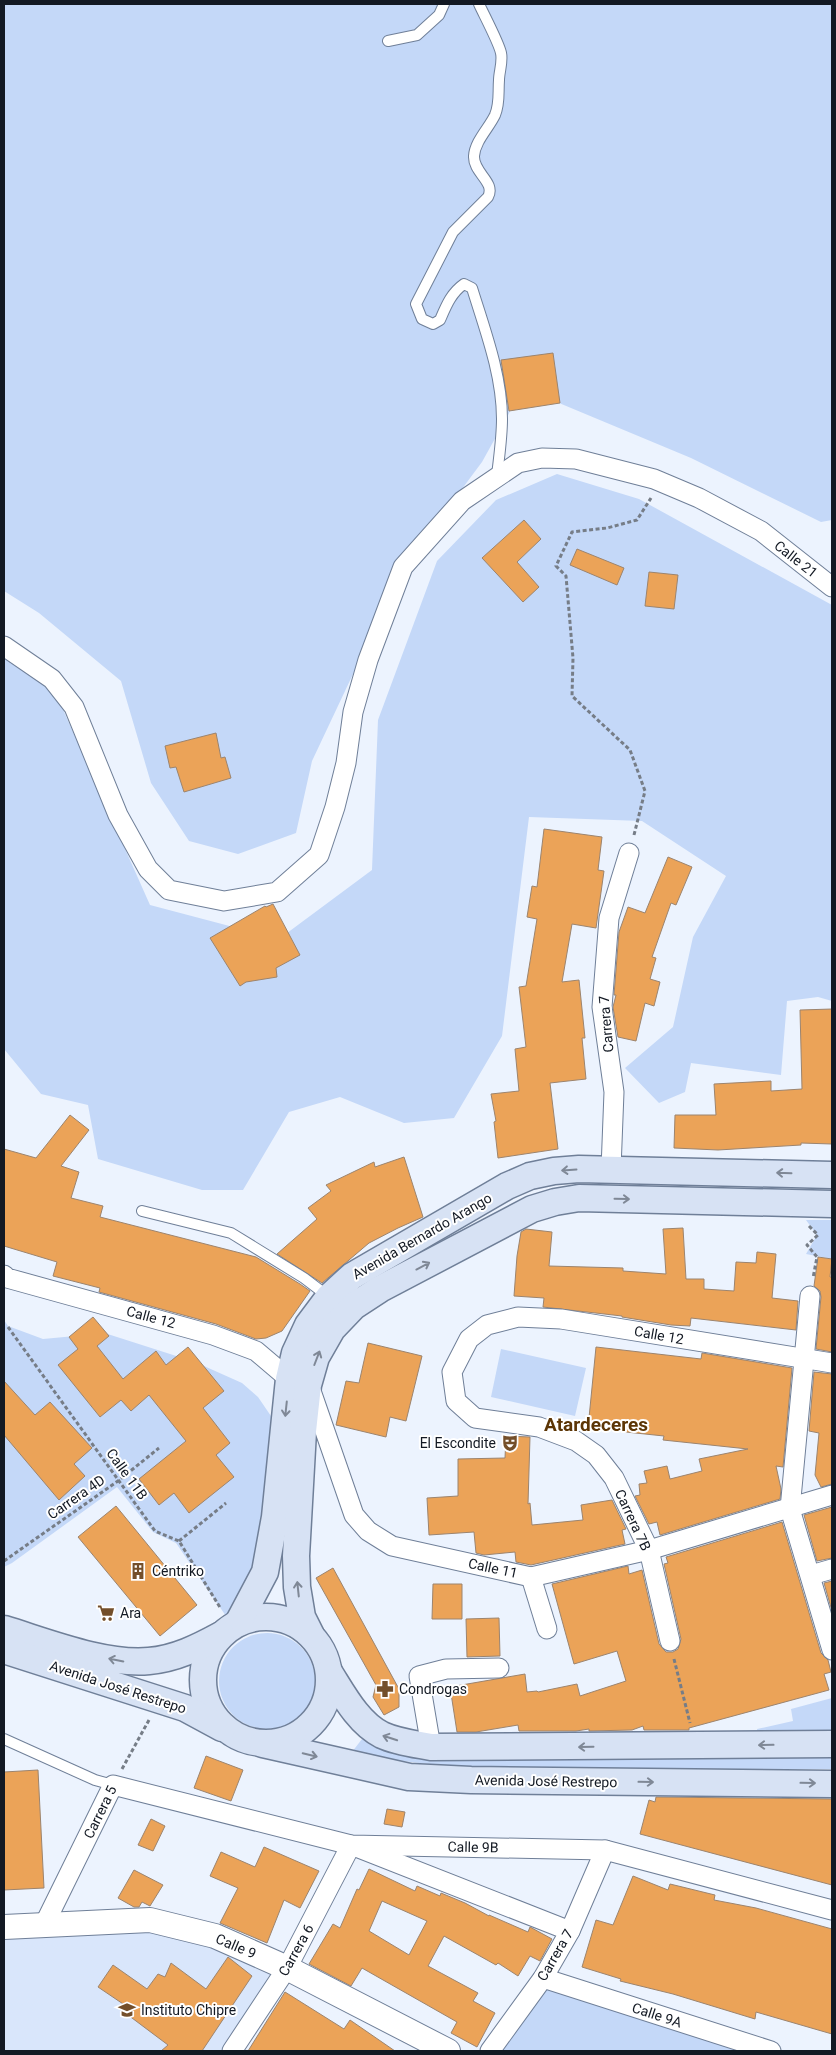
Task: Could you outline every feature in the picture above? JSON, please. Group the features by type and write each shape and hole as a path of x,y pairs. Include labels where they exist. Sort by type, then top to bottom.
{"main road":[{"name":"Avenida Bernardo Arango","path":"311,1635 302,1617 297,1587 296,1556 303,1431 295,1353 308,1326 329,1297 352,1276 507,1186 530,1176 554,1171 611,1169 832,1175"},
{"name":"Avenida Bernardo Arango","path":"231,1628 265,1572 299,1382 332,1329 354,1306 380,1289 532,1209 555,1202 579,1198 820,1204"},
{"path":"329,1672 329,1691 323,1708 312,1724 298,1735 281,1742 263,1744 245,1740 229,1732 216,1719 207,1703 203,1686 204,1667 210,1650 231,1628 257,1617 276,1617 295,1623 311,1635 323,1652 329,1672 348,1702 366,1724 381,1735 404,1742 431,1747 832,1744"},
{"name":"Avenida José Restrepo","path":"4,1629 120,1662 151,1661 194,1650 231,1628"},
{"name":"Avenida José Restrepo","path":"4,1650 185,1708 229,1732"},
{"name":"Avenida José Restrepo","path":"263,1744 409,1777 471,1780 832,1784"}],"street":[{"name":"Calle 21","path":"4,646 52,679 74,707 126,832 148,869 169,890 224,901 277,892 319,855 335,807 346,763 354,712 368,660 402,568 462,501 518,463 542,458 576,459 661,482 699,498 760,531 832,587"},
{"name":"Carrera 7","path":"611,1169 614,1092 602,1007 609,918 630,853"},
{"name":"Calle 12","path":"4,1275 7,1278 214,1334 256,1351 299,1382"},
{"path":"810,1296 790,1508 832,1650"},
{"name":"Calle 12","path":"475,1418 456,1401 452,1372 469,1339 487,1325 518,1317 561,1318 832,1363"},
{"name":"Calle 11","path":"299,1382 354,1515 368,1531 392,1546 531,1577 649,1550 832,1495"},
{"name":"Carrera 7B","path":"475,1418 539,1427 576,1441 596,1455 614,1478 649,1550 670,1641"},
{"path":"811,1576 832,1569"},
{"path":"531,1577 547,1629"},
{"path":"431,1747 419,1676 446,1670 499,1668"},
{"name":"Calle 9B","path":"113,1785 351,1844 605,1850 832,1910"},
{"name":"Carrera 5","path":"44,1925 113,1785"},
{"path":"351,1844 570,1932"},
{"name":"Carrera 6","path":"232,2051 287,1968 351,1844"},
{"name":"Carrera 7","path":"490,2051 543,1978 570,1932 605,1850"},
{"name":"Calle 9","path":"4,1927 150,1920 215,1936 287,1968 448,2051"},
{"name":"Calle 9A","path":"543,1978 771,2051"}],"lane":[{"path":"388,41 417,35 439,15 444,4"},
{"path":"479,4 501,54 498,82 499,101 495,115 478,143 474,156 476,168 490,186 491,192 453,232 416,304 422,319 433,324 440,320 449,299 457,288 464,284 472,288 487,338 500,394 502,419 497,476"},
{"path":"142,1211 231,1233 304,1278 329,1297"},
{"path":"4,1740 94,1780 113,1785"}],"path":[{"path":"630,853 645,791 630,750 572,696 573,658 566,576 556,566 572,532 607,528 638,520 661,482"},
{"path":"810,1296 817,1257 807,1245 818,1235 806,1222 817,1213 820,1204"},
{"name":"Calle 11B","path":"8,1327 155,1531 179,1541"},
{"name":"Carrera 4D","path":"4,1561 118,1481 159,1448"},
{"path":"226,1503 179,1541 231,1628"},
{"path":"670,1641 696,1745"},
{"name":"Carrera 5","path":"113,1785 160,1700"}],"shaded area":[{"path":"4,4 832,4 832,520 821,522 691,458 523,388 482,462 403,568 312,761 296,833 238,854 189,841 151,783 121,681 39,613 4,591"},
{"path":"557,474 639,499 832,605 832,1001 818,997 787,1001 781,1075 691,1063 685,1092 659,1103 625,1068 673,1027 693,937 726,876 642,821 529,817 502,1036 454,1118 404,1123 340,1097 289,1112 243,1190 202,1190 98,1159 88,1105 41,1094 4,1049 4,653 53,687 150,905 279,939 372,870 378,720 437,561 496,500"},
{"path":"806,1220 832,1220 832,1259 806,1254 817,1235"},
{"path":"4,1320 8,1326 43,1339 75,1336 92,1329 195,1362 242,1383 258,1397 273,1419 262,1560 228,1619 176,1543 153,1532 117,1487 4,1567"},
{"path":"501,1349 586,1368 575,1416 491,1397"},
{"path":"267,1633 285,1636 301,1647 312,1663 315,1681 312,1699 301,1715 285,1726 267,1729 249,1726 233,1715 222,1699 219,1681 222,1663 233,1647 249,1636"},
{"path":"832,1698 832,1733 758,1735 757,1729 793,1721 791,1709"},
{"path":"362,1739 400,1748 832,1754 832,1769 471,1769 394,1760 352,1752"},
{"name":"Instituto Chipre","path":"150,1920 275,1968 227,2051 4,2051 4,1927"},
{"path":"543,1978 771,2051 490,2051"}],"building":[{"path":"553,353 560,403 509,411 501,360"},
{"path":"524,520 541,539 517,562 539,587 523,602 482,558"},
{"path":"577,549 624,568 617,585 570,565"},
{"path":"649,572 678,575 674,609 645,606"},
{"path":"216,733 221,758 225,757 231,778 184,792 176,767 170,768 165,746"},
{"path":"544,829 602,837 598,870 604,871 596,928 572,924 562,982 579,980 585,1038 582,1038 586,1079 550,1083 558,1149 498,1158 494,1122 496,1121 491,1094 519,1091 515,1049 526,1047 519,987 526,986 537,919 527,917 532,886 537,887"},
{"path":"668,857 692,867 676,905 671,903 652,957 656,958 650,979 660,982 654,1006 645,1003 636,1041 618,1037 613,1007 616,995 614,995 619,932 628,907 645,913"},
{"path":"273,904 300,955 276,968 277,977 246,982 240,986 210,938 265,906"},
{"path":"832,1009 832,1144 801,1143 801,1145 718,1150 674,1148 675,1115 716,1115 714,1084 771,1081 771,1091 802,1089 800,1010"},
{"path":"70,1115 89,1130 61,1166 79,1172 71,1198 103,1206 100,1217 256,1257 300,1284 310,1291 282,1331 266,1338 256,1339 216,1324 99,1292 100,1288 53,1276 57,1262 4,1246 4,1149 36,1158"},
{"path":"404,1157 423,1217 369,1243 322,1283 277,1254 317,1219 308,1208 331,1191 326,1185 374,1162 375,1167"},
{"path":"683,1228 686,1279 704,1279 704,1289 734,1291 736,1262 756,1263 757,1252 776,1254 772,1298 798,1301 796,1330 691,1318 690,1326 671,1325 622,1316 543,1307 544,1298 514,1296 521,1232 526,1229 552,1232 549,1266 623,1268 623,1271 666,1274 663,1229"},
{"path":"818,1257 832,1259 830,1277 832,1277 832,1352 816,1349 821,1297 820,1291 814,1286"},
{"path":"93,1317 109,1336 97,1346 123,1379 156,1351 166,1365 188,1347 224,1391 203,1408 230,1443 216,1455 234,1477 189,1513 174,1493 159,1505 139,1479 186,1441 149,1395 131,1411 121,1400 100,1417 58,1365 78,1349 69,1337"},
{"path":"368,1343 422,1356 406,1421 390,1417 386,1437 336,1425 346,1381 359,1383"},
{"path":"596,1347 701,1359 702,1353 792,1368 783,1467 776,1466 781,1489 780,1499 660,1535 657,1522 649,1524 635,1496 640,1495 639,1484 647,1483 644,1471 667,1466 670,1479 702,1471 699,1459 748,1449 663,1440 664,1436 588,1428"},
{"path":"814,1372 832,1374 832,1484 821,1487 815,1475 819,1433 809,1431"},
{"path":"4,1381 35,1415 50,1402 92,1448 74,1464 85,1476 59,1500 4,1435"},
{"path":"506,1436 530,1437 528,1504 530,1503 532,1525 583,1520 581,1505 612,1500 626,1529 622,1530 625,1544 531,1565 516,1562 515,1552 484,1555 476,1553 474,1532 429,1535 427,1498 458,1496 458,1459 505,1458"},
{"name":"Céntriko","path":"116,1506 197,1605 160,1636 78,1537"},
{"path":"832,1507 832,1558 817,1561 804,1515"},
{"path":"782,1522 821,1653 828,1660 831,1672 824,1674 829,1690 689,1728 689,1730 644,1730 643,1726 632,1730 519,1731 518,1725 476,1732 457,1732 450,1687 525,1674 527,1692 538,1692 577,1684 580,1696 626,1681 617,1651 574,1664 552,1584 628,1566 629,1574 642,1570 659,1644 666,1652 673,1652 678,1649 681,1639 664,1564 668,1563 666,1557"},
{"path":"333,1568 399,1689 399,1707 384,1715 373,1697 376,1685 316,1578"},
{"path":"832,1581 832,1611 824,1583"},
{"path":"433,1584 462,1584 462,1619 432,1619"},
{"path":"499,1618 500,1656 467,1657 466,1619"},
{"path":"206,1756 243,1770 231,1801 194,1788"},
{"path":"38,1770 44,1888 4,1890 4,1772"},
{"path":"656,1797 832,1799 832,1885 640,1834 649,1800 655,1802"},
{"path":"387,1809 405,1812 402,1827 384,1824"},
{"path":"151,1819 165,1826 153,1851 138,1845"},
{"path":"264,1847 319,1871 300,1908 284,1900 267,1943 220,1923 238,1888 210,1876 221,1852 255,1867"},
{"path":"369,1869 415,1891 417,1886 440,1896 441,1893 489,1916 528,1932 530,1927 552,1939 540,1961 530,1956 518,1976 498,1963 496,1965 444,1936 428,1966 478,1993 473,2001 495,2013 477,2047 451,2033 457,2022 362,1968 351,1986 309,1964 333,1924 340,1928 357,1889 359,1890","holes":["382,1901 427,1921 409,1955 369,1931"]},
{"path":"134,1870 163,1885 150,1906 142,1902 139,1907 134,1907 118,1898"},
{"path":"633,1876 668,1890 670,1884 715,1895 714,1900 756,1908 832,1929 832,2034 756,2012 755,2019 673,1994 620,1981 621,1979 582,1967 596,1920 613,1925"},
{"path":"228,1957 252,1976 202,2051 161,2051 168,2045 128,2015 132,2010 98,1987 113,1965 147,1989 158,1974 165,1977 171,1963 206,1989"},
{"path":"285,1992 344,2029 350,2020 395,2051 248,2051"}],"place":[{"name":"El Escondite","path":"510,1443"},
{"name":"Céntriko","path":"138,1571"},
{"name":"Ara","path":"106,1613"},
{"name":"Condrogas","path":"385,1689"},
{"name":"Instituto Chipre","path":"127,2010"}],"district":[{"name":"Atardeceres","path":"596,1424"}]}
